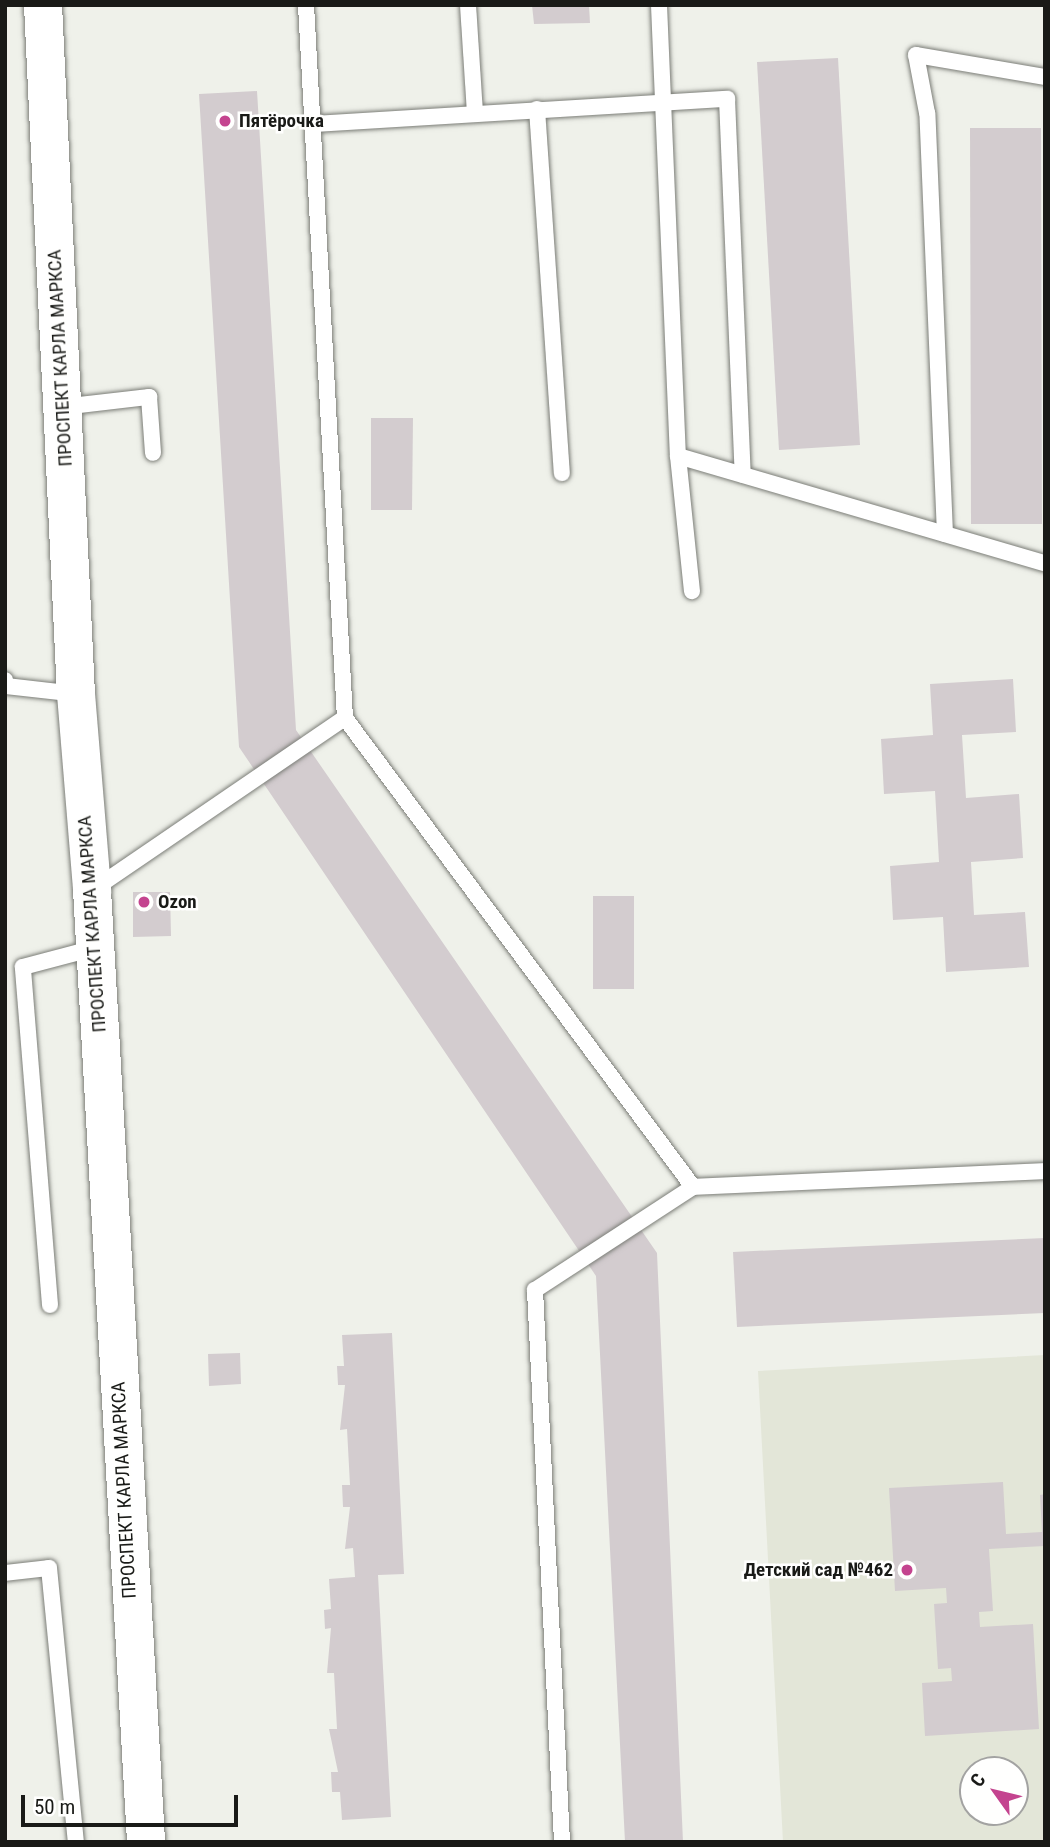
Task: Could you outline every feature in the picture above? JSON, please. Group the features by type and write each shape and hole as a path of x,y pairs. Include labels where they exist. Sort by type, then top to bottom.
{"main road":[{"name":"ПРОСПЕКТ КАРЛА МАРКСА","path":"43,5 76,694 92,890 146,1842"}],"lane":[{"path":"306,5 345,718 693,1187"},
{"path":"468,5 475,113"},
{"path":"659,5 678,456 692,591"},
{"path":"945,534 927,113 916,55 1045,77"},
{"path":"314,124 664,100 727,99 743,475"},
{"path":"537,109 562,473"},
{"path":"62,407 149,397 153,453"},
{"path":"678,456 1045,563"},
{"path":"5,680 5,686 76,694"},
{"path":"92,890 345,718"},
{"path":"50,1305 23,967 95,948"},
{"path":"562,1842 535,1290 693,1187 1045,1171"},
{"path":"5,1573 49,1568 76,1842"}],"shaded area":[{"name":"Детский сад №462","path":"1045,1355 1045,1842 783,1842 758,1371"}],"building":[{"path":"532,5 589,5 590,23 534,24"},
{"path":"838,58 860,445 779,450 757,62"},
{"path":"257,91 296,730 657,1253 683,1842 625,1842 596,1276 239,747 199,94"},
{"path":"970,128 1041,128 1042,524 971,524"},
{"path":"371,418 413,418 412,510 371,510"},
{"path":"1013,679 1016,732 962,735 966,798 1019,794 1023,858 971,862 974,915 1025,912 1029,967 946,972 943,917 893,920 890,866 939,862 935,791 884,794 881,739 933,735 930,684"},
{"path":"133,892 170,892 171,936 133,937"},
{"path":"593,896 634,896 634,989 593,989"},
{"path":"1045,1238 1045,1313 737,1327 733,1252"},
{"path":"392,1333 404,1574 378,1575 391,1817 342,1820 340,1792 332,1792 331,1772 338,1772 329,1729 337,1729 334,1673 327,1673 331,1628 325,1629 324,1610 331,1609 329,1579 355,1577 353,1548 345,1549 350,1507 343,1507 342,1485 350,1485 347,1429 340,1430 345,1385 338,1385 337,1366 344,1366 342,1335"},
{"path":"240,1353 241,1384 209,1386 208,1354"},
{"path":"1003,1482 1006,1534 1042,1532 1040,1495 1045,1494 1045,1546 989,1549 993,1611 979,1612 980,1627 1033,1624 1039,1729 925,1736 922,1683 952,1681 951,1668 938,1669 934,1604 947,1603 946,1588 895,1591 889,1488"}],"place":[{"name":"Пятёрочка","path":"225,121"},
{"name":"Ozon","path":"144,902"},
{"name":"Детский сад №462","path":"907,1570"}]}
